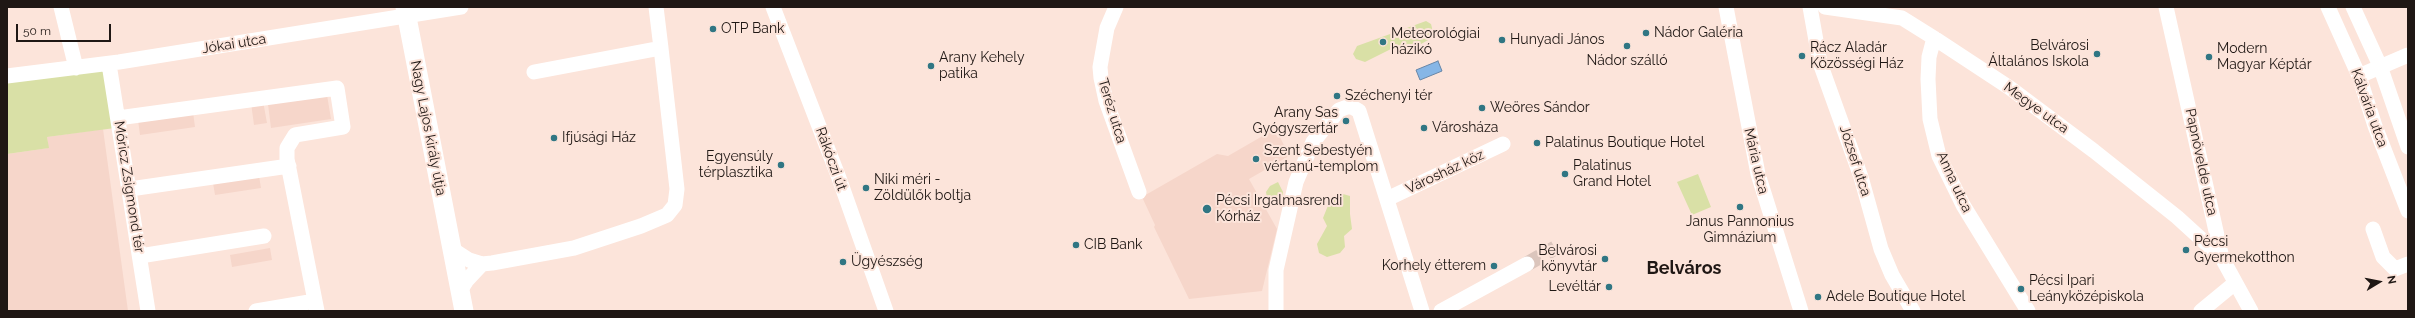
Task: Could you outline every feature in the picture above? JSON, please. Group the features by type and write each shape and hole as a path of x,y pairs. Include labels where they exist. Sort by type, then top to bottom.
{"main road":[{"name":"Nagy Lajos király útja","path":"406,12 464,311"}],"street":[{"path":"61,7 76,68"},
{"name":"Jókai utca","path":"7,76 109,64 406,12 461,7"},
{"path":"452,249 469,260 482,264 574,248 641,226 667,214 676,205 677,189 656,7"},
{"name":"Rákóczi út","path":"773,7 838,178 881,310"},
{"name":"Teréz utca","path":"1116,7 1107,28 1100,67 1101,78 1106,101 1139,192"},
{"name":"Mária utca","path":"1726,7 1758,174 1801,311"},
{"name":"József utca","path":"1810,7 1820,63 1861,176 1881,249 1892,275 1913,311"},
{"name":"Megye utca","path":"1824,7 1897,12 2010,88 2094,151 2176,217 2222,258"},
{"name":"Papnövelde utca","path":"2166,7 2222,258 2251,311"},
{"name":"Kálvária utca","path":"2328,7 2358,76 2375,126 2408,211"},
{"name":"Kálvária utca","path":"2353,7 2380,66 2408,147"},
{"name":"Anna utca","path":"1934,38 1929,57 1928,79 1930,119 1939,156 1963,205 2028,311"},
{"path":"534,72 661,48"},
{"path":"2358,76 2408,55"},
{"name":"Móricz Zsigmond tér","path":"109,64 130,189 148,311"},
{"path":"118,118 337,88 343,127 295,135 287,148 289,166 316,306 256,311"},
{"path":"1276,311 1276,270 1284,228 1301,170 1313,142 1339,110 1352,107 1359,111 1422,311"},
{"name":"Városház köz","path":"1386,199 1504,144"},
{"path":"130,189 289,166"},
{"path":"2373,229 2383,257 2394,270 2408,264"},
{"path":"140,256 264,236"},
{"path":"460,291 467,280 482,264"},
{"path":"1440,311 1527,264"},
{"path":"2201,311 2235,283"}],"shaded area":[{"path":"327,95 331,119 271,128 268,104"},
{"path":"263,101 267,123 254,125 251,103"},
{"path":"193,112 195,127 140,135 138,120"},
{"path":"103,129 128,311 7,311 7,154 48,148 47,137"},
{"name":"Pécsi Irgalmasrendi Kórház","path":"1273,130 1278,138 1280,137 1289,156 1249,179 1277,229 1262,291 1189,299 1154,227 1155,225 1142,197 1217,154 1228,156"},
{"path":"259,176 261,188 215,195 213,183"},
{"path":"270,248 272,260 232,267 230,255"}],"green space":[{"path":"1426,21 1431,24 1433,32 1430,39 1421,44 1391,49 1365,62 1356,59 1353,54 1357,46"},
{"path":"102,71 106,76 115,128 47,137 49,148 7,154 7,82"},
{"path":"1698,174 1711,207 1692,215 1677,182"},
{"path":"1278,182 1283,192 1282,203 1279,205 1272,203 1267,198 1266,192 1270,186"},
{"path":"1343,194 1350,196 1352,229 1344,236 1345,247 1340,253 1327,257 1319,253 1317,244 1327,226 1323,218 1329,203 1334,197"}],"water":[{"path":"1438,61 1442,71 1420,80 1416,70"}],"tunnel":[{"path":"1527,264 1555,248"}],"place":[{"name":"OTP Bank","path":"713,29"},
{"name":"Nádor Galéria","path":"1646,33"},
{"name":"Hunyadi János","path":"1502,40"},
{"name":"Meteorológiai házikó","path":"1383,42"},
{"name":"Nádor szálló","path":"1627,46"},
{"name":"Belvárosi Általános Iskola","path":"2097,54"},
{"name":"Rácz Aladár Közösségi Ház","path":"1802,56"},
{"name":"Modern Magyar Képtár","path":"2209,57"},
{"name":"Arany Kehely patika","path":"931,66"},
{"name":"Széchenyi tér","path":"1337,96"},
{"name":"Weöres Sándor","path":"1482,108"},
{"name":"Arany Sas Gyógyszertár","path":"1346,121"},
{"name":"Városháza","path":"1424,128"},
{"name":"Ifjúsági Ház","path":"554,138"},
{"name":"Palatinus Boutique Hotel","path":"1537,143"},
{"name":"Szent Sebestyén vértanú-templom","path":"1256,159"},
{"name":"Egyensúly térplasztika","path":"781,165"},
{"name":"Palatinus Grand Hotel","path":"1565,174"},
{"name":"Niki méri - Zöldülők boltja","path":"866,188"},
{"name":"Janus Pannonius Gimnázium","path":"1740,207"},
{"name":"Pécsi Irgalmasrendi Kórház","path":"1207,209"},
{"name":"CIB Bank","path":"1076,245"},
{"name":"Pécsi Gyermekotthon","path":"2186,250"},
{"name":"Belvárosi könyvtár","path":"1605,259"},
{"name":"Ügyészség","path":"843,262"},
{"name":"Korhely étterem","path":"1494,266"},
{"name":"Levéltár","path":"1609,287"},
{"name":"Pécsi Ipari Leányközépiskola","path":"2021,289"},
{"name":"Adele Boutique Hotel","path":"1818,297"}],"district":[{"name":"Belváros","path":"1684,269"}]}
